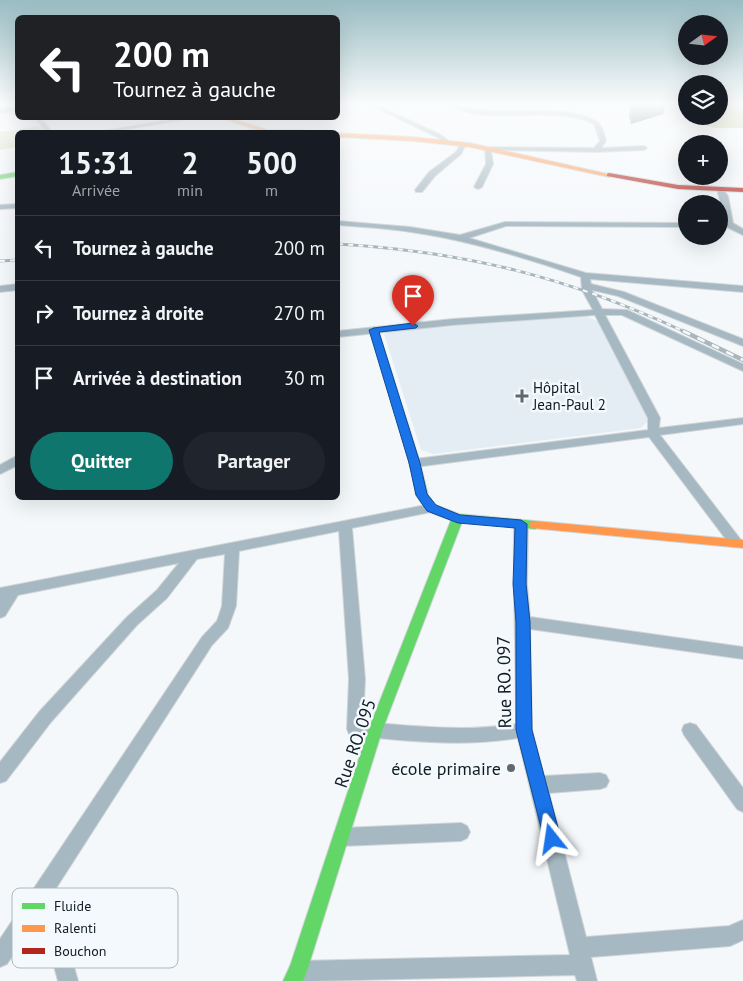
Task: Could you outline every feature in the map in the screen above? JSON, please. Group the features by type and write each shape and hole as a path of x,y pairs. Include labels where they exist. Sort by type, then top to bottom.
{"street":[{"path":"419,190 432,174 460,150"},
{"path":"478,187 491,163 492,157 488,150"},
{"path":"495,150 649,183 687,189 743,190"},
{"path":"584,150 601,150"},
{"path":"0,177 15,174"},
{"path":"720,191 724,196 729,224 743,233"},
{"path":"0,207 15,206"},
{"path":"340,223 410,229 460,238 557,266 586,281 743,343"},
{"path":"460,238 505,224 678,225"},
{"path":"586,281 743,289"},
{"path":"586,281 598,312 654,418 652,434 739,543"},
{"path":"0,289 15,287"},
{"path":"340,334 453,322 617,311 632,314 743,368"},
{"path":"374,330 415,463 422,495 432,508 458,518 739,543"},
{"path":"415,463 741,424"},
{"path":"0,470 15,461"},
{"path":"0,612 6,592 432,508"},
{"name":"Rue RO. 095","path":"295,976 342,837 375,731 458,518"},
{"name":"Rue RO. 097","path":"521,524 520,584 523,622 524,730 584,965"},
{"path":"345,526 358,679 355,729 456,736 485,736 524,730"},
{"path":"45,888 207,642 223,624 229,606 232,548"},
{"path":"0,775 46,717 132,621 162,594 192,556"},
{"path":"523,622 743,653"},
{"path":"690,730 743,803"},
{"path":"538,784 600,781"},
{"path":"342,837 462,832"},
{"path":"295,976 584,965 730,936 743,930"},
{"path":"0,957 12,939"},
{"path":"64,968 68,981"}],"shaded area":[{"name":"Hôpital Jean-Paul 2","path":"585,316 600,322 651,418 641,428 433,454 421,450 384,334 389,331"}],"railway":[{"path":"340,244 430,253 516,270 600,296 685,332"},
{"path":"0,261 15,260"},
{"path":"683,331 743,360"}],"traffic: fast":[{"path":"0,177 15,174"},
{"path":"374,330 415,463 422,495 431,508 458,518 535,525"},
{"path":"292,981 298,971 375,731 458,518"}],"traffic: slow":[{"path":"492,150 609,175"},
{"path":"535,525 743,544"}],"traffic: jam":[{"path":"609,175 678,187 743,190"}],"place":[{"name":"Hôpital Jean-Paul 2","path":"522,396"},
{"name":"école primaire","path":"511,768"}],"route":[{"path":"413,326 374,330 415,463 422,495 432,508 458,518 521,524 520,584 523,622 524,730 552,839"}]}
